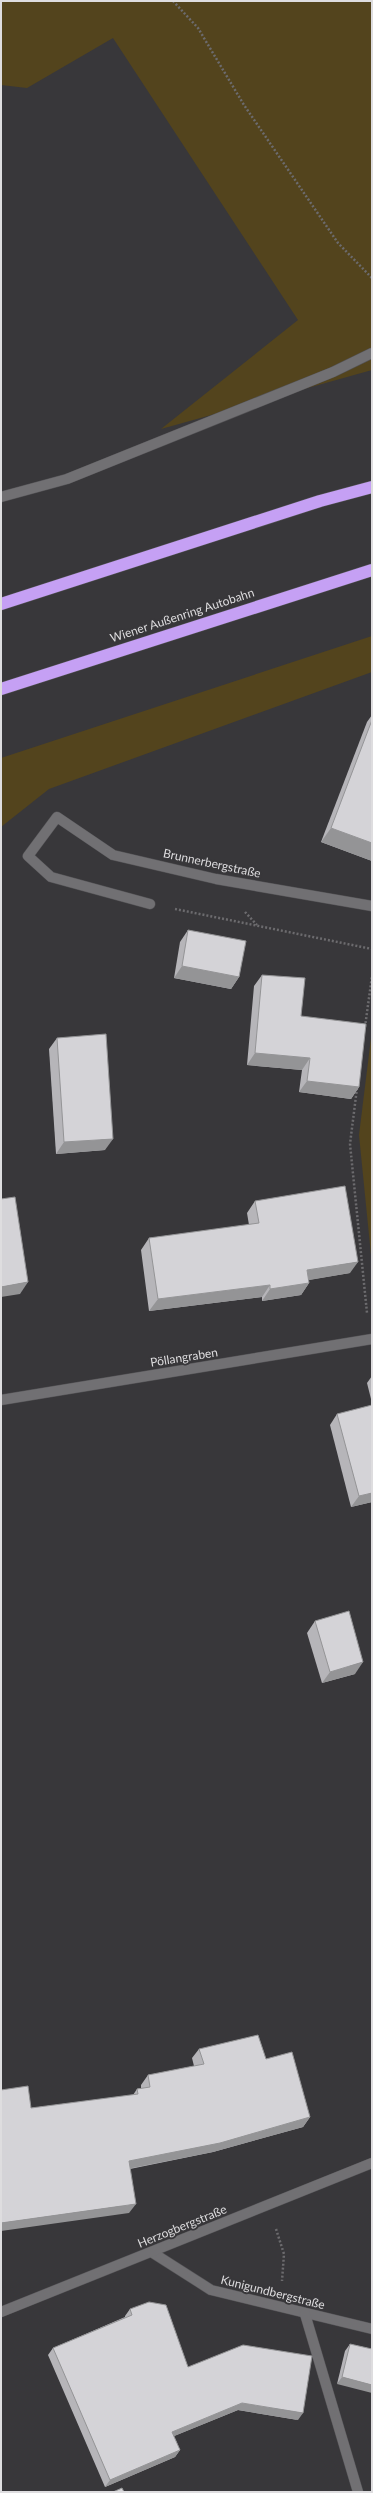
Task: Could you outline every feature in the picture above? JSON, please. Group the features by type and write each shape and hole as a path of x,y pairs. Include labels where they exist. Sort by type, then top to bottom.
{"highway":[{"path":"1,604 313,504 372,487"},
{"name":"Wiener Außenring Autobahn","path":"1,689 372,570"}],"street":[{"path":"1,497 67,479 334,372 372,353"},
{"name":"Brunnerbergstraße","path":"150,904 51,877 28,856 57,817 113,855 216,879 372,906"},
{"name":"Pöllangraben","path":"1,1400 371,1340"},
{"name":"Herzogbergstraße","path":"1,2312 153,2253 372,2163"},
{"name":"Kunigundbergstraße","path":"153,2253 211,2290 372,2329"},
{"path":"305,2314 358,2492"}],"path":[{"path":"173,1 198,28 244,105 338,243 372,278"},
{"path":"150,904 372,949"},
{"path":"365,1029 372,976"},
{"path":"358,1083 350,1144 371,1340"},
{"path":"268,2205 284,2254 280,2307"}],"shaded area":[{"path":"1,1 372,1 372,370 161,429 298,320 113,38 27,88 1,85"},
{"path":"372,636 372,672 49,789 1,827 1,758"},
{"path":"372,1030 372,1265 359,1135"}],"building":[{"path":"372,720 372,843 331,828"},
{"path":"188,930 246,941 239,977 182,966"},
{"path":"262,975 305,978 301,1016 366,1024 359,1087 307,1081 310,1058 255,1053"},
{"path":"106,1034 113,1139 64,1142 57,1038"},
{"path":"345,1186 358,1262 307,1270 309,1283 270,1289 270,1285 158,1299 149,1238 259,1223 255,1201"},
{"path":"15,1197 28,1282 1,1287 1,1199"},
{"path":"372,1405 372,1493 359,1496 337,1414"},
{"path":"349,1611 363,1662 330,1672 315,1621"},
{"path":"258,2035 266,2059 292,2052 310,2117 220,2143 129,2161 136,2204 1,2223 1,2090 28,2086 31,2108 138,2094 137,2089 150,2087 148,2075 204,2064 199,2049"},
{"path":"149,2302 166,2305 188,2367 243,2345 312,2356 303,2413 242,2403 172,2432 180,2450 110,2480 53,2348 132,2315 130,2309"},
{"path":"350,2344 372,2349 372,2385 342,2377"},
{"path":"122,2488 124,2492 113,2492"}]}
